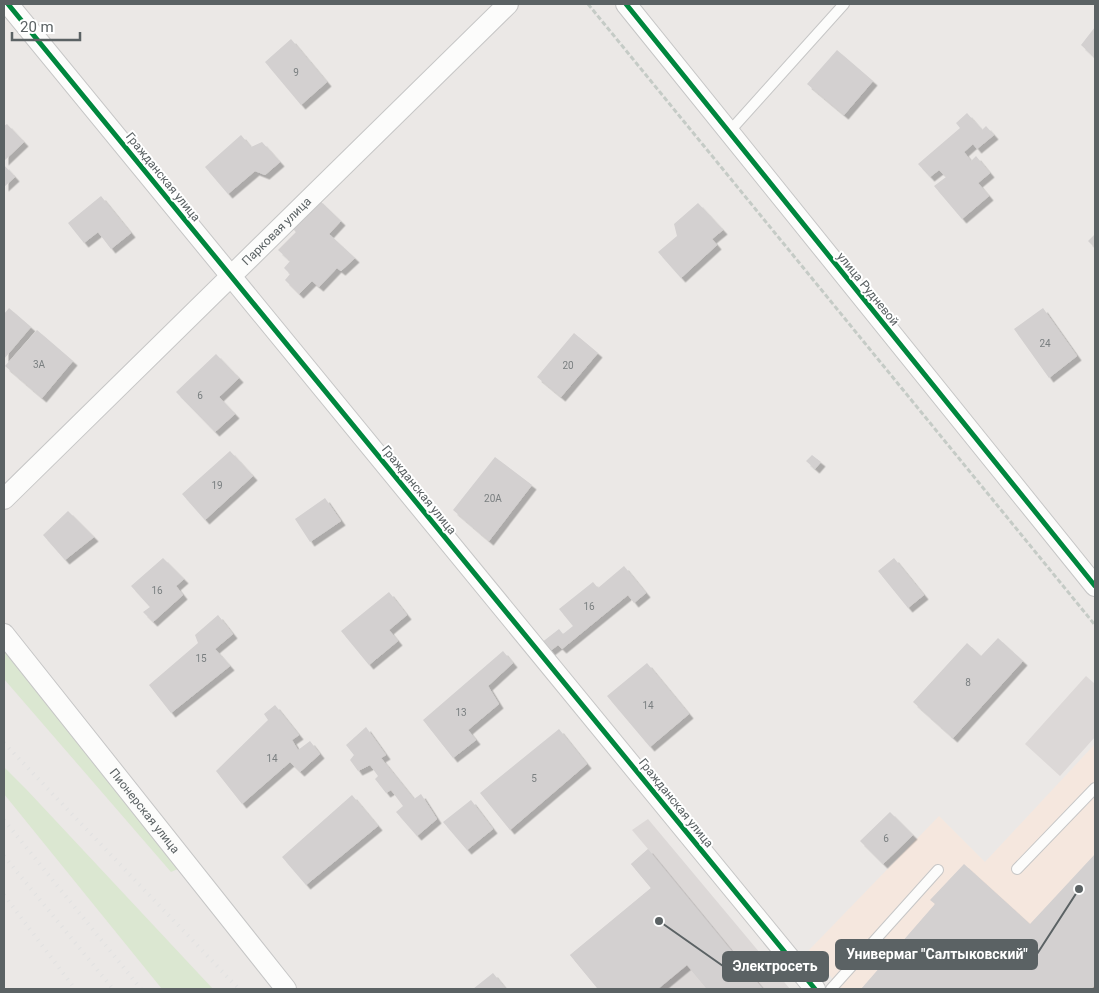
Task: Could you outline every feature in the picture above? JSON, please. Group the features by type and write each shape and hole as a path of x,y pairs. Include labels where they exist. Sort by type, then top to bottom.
{"street":[{"name":"Гражданская улица","path":"8,4 815,989"},
{"name":"Парковая улица","path":"4,499 508,4"},
{"name":"улица Рудневой","path":"626,4 1095,586"},
{"name":"Пионерская улица","path":"4,634 286,989"}],"lane":[{"path":"729,132 844,4"},
{"path":"1017,869 1095,788"},
{"path":"831,989 938,870"}],"path":[{"path":"588,4 1095,625"}],"shaded area":[{"path":"1086,676 1095,684 1095,737 1060,776 1025,744"},
{"path":"1095,744 1095,989 841,989 809,950 939,816 985,862"},
{"path":"648,819 790,989 598,989 570,955 651,888 631,864 648,849 632,830"}],"green space":[{"path":"4,650 180,868 171,872 4,679"},
{"path":"4,767 213,989 162,989 4,794"}],"building":[{"path":"1095,27 1095,58 1081,45"},
{"path":"291,39 327,82 301,105 265,62"},
{"path":"837,50 873,81 844,115 807,84"},
{"path":"967,113 982,130 986,126 994,135 977,149 973,144 964,152 971,161 976,156 990,173 978,183 989,196 962,219 934,186 946,177 939,170 930,177 918,164 960,128 956,123"},
{"path":"7,124 24,142 4,161 4,126"},
{"path":"241,135 251,147 262,142 280,162 265,175 255,171 228,194 205,167"},
{"path":"4,165 15,177 4,187"},
{"path":"101,196 131,233 111,249 98,232 84,243 68,223"},
{"path":"318,199 341,221 329,234 355,258 341,271 337,268 319,287 312,281 299,294 285,280 290,274 284,268 290,261 278,250 296,232 291,227"},
{"path":"698,203 723,230 712,239 717,245 681,278 658,252 677,236 674,224"},
{"path":"1095,234 1095,248 1088,241"},
{"path":"9,308 31,327 4,359 4,314"},
{"path":"1043,308 1077,356 1049,378 1014,329"},
{"path":"37,330 73,361 42,398 5,366"},
{"path":"574,333 598,353 561,397 537,377"},
{"path":"216,354 239,378 219,397 235,414 215,432 176,392"},
{"path":"230,451 253,476 205,520 182,494"},
{"path":"812,455 821,462 815,469 806,461"},
{"path":"495,457 532,485 489,541 453,510"},
{"path":"325,498 341,521 310,542 295,519"},
{"path":"68,511 94,537 65,560 43,535"},
{"path":"163,558 184,579 176,586 183,595 153,622 143,612 150,607 131,586"},
{"path":"894,558 924,595 908,608 878,571"},
{"path":"624,566 646,593 634,603 628,595 562,649 558,645 549,652 541,643 559,629 563,634 573,626 559,609 593,582 598,588"},
{"path":"389,592 407,615 389,630 398,641 369,665 341,631"},
{"path":"218,615 233,634 215,649 230,666 171,713 149,685 198,643 195,635"},
{"path":"998,638 1023,661 953,738 913,702 967,643 981,656"},
{"path":"503,651 513,663 488,686 499,704 468,730 476,740 453,758 423,720"},
{"path":"647,663 689,714 650,747 607,696"},
{"path":"275,705 299,735 292,740 298,750 310,741 320,754 300,772 290,762 242,804 216,771 268,720 264,714"},
{"path":"366,727 386,755 381,758 414,799 421,794 437,819 417,836 396,812 403,806 391,790 386,793 375,779 378,776 370,765 358,771 350,760 354,755 346,745"},
{"path":"559,729 587,764 510,830 480,793"},
{"path":"352,795 378,826 306,885 282,857"},
{"path":"471,800 493,829 467,850 443,822"},
{"path":"890,812 913,835 883,864 860,841"},
{"path":"648,849 763,989 707,989 687,965 658,989 598,989 570,955 651,888 631,864"},
{"path":"1095,854 1095,985 1091,989 861,989 935,904 930,900 964,864 1030,924"},
{"path":"493,973 506,989 473,989"}],"railway":[{"path":"4,743 239,989"},
{"path":"4,820 141,989"},
{"path":"4,856 113,989"},
{"path":"4,895 75,989"}],"cycle path":[{"path":"8,4 815,989"},
{"path":"626,4 1095,586"}],"place":[{"name":"Универмаг \"Салтыковский\"","path":"1079,889"},
{"name":"Электросеть","path":"659,921"}]}
